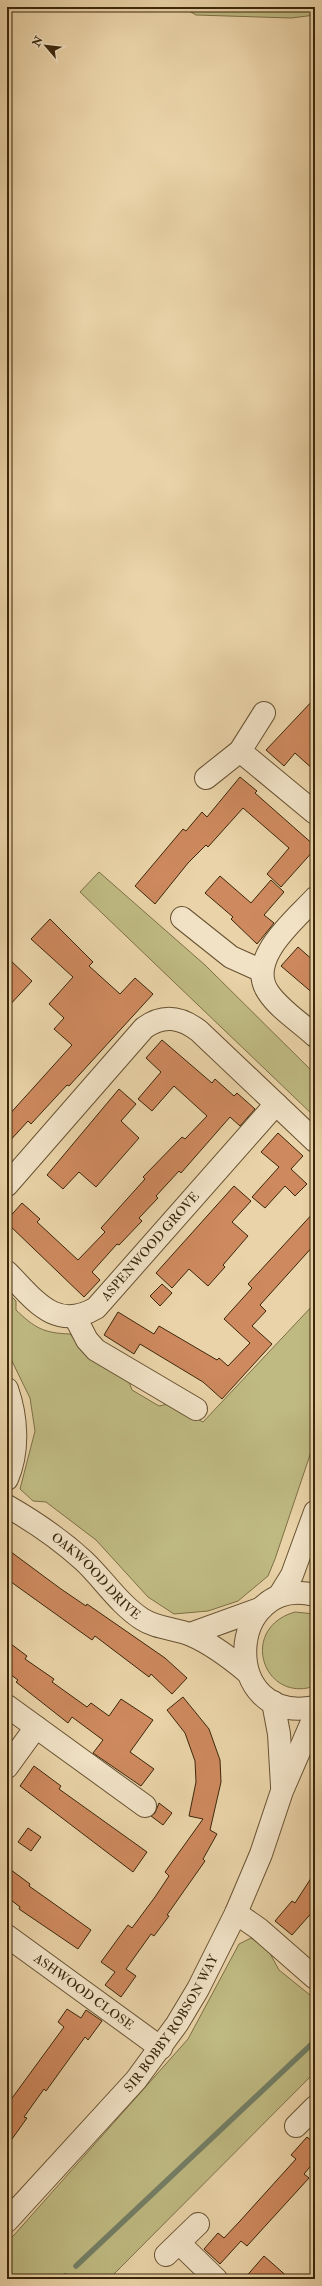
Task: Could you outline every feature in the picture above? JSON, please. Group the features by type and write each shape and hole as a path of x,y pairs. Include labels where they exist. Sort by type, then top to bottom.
{"street":[{"path":"206,778 240,751 264,712"},
{"path":"240,751 315,813"},
{"path":"315,898 272,946 264,959 262,971 268,993 315,1036"},
{"path":"182,918 231,957 262,971"},
{"path":"7,1185 139,1033 149,1024 174,1018 194,1027 315,1141"},
{"name":"ASPENWOOD GROVE","path":"75,1317 86,1313 102,1301 276,1104"},
{"path":"7,1272 46,1309 61,1316 75,1317 87,1340 96,1350 196,1409"},
{"path":"7,1389 14,1409 15,1429 14,1452 7,1479"},
{"name":"OAKWOOD DRIVE","path":"7,1506 57,1537 85,1562 127,1608 144,1620 165,1629 190,1634 217,1648 247,1672"},
{"path":"279,1596 292,1575 315,1512"},
{"path":"315,1595 297,1592 279,1596 262,1608 252,1620 247,1633 244,1659 247,1672 257,1689 273,1702 288,1708 304,1710 315,1707"},
{"path":"190,1634 262,1608"},
{"name":"SIR BOBBY ROBSON WAY","path":"273,1702 278,1728 282,1791"},
{"path":"7,1706 145,1806"},
{"name":"SIR BOBBY ROBSON WAY","path":"7,2221 115,2103 161,2048 198,1989 236,1914 261,1854 282,1791 315,1715"},
{"path":"7,1767 36,1727"},
{"path":"236,1914 259,1929 315,1978"},
{"name":"ASHWOOD CLOSE","path":"7,1936 161,2048"},
{"path":"198,2224 172,2249 216,2279"}],"shaded area":[{"path":"182,7 315,7 315,15 291,18 196,15"},
{"path":"99,872 205,965 315,1074 315,1117 80,892"},
{"path":"7,1292 16,1301 16,1310 34,1325 46,1331 70,1334 85,1351 128,1379 132,1390 159,1406 168,1404 203,1422 315,1303 315,1440 268,1576 238,1601 208,1611 174,1614 148,1597 96,1540 46,1502 33,1501 20,1489 35,1431 30,1398 7,1351"},
{"path":"295,1612 315,1614 315,1686 297,1689 282,1684 271,1675 264,1662 263,1647 267,1633 277,1621"},
{"path":"251,1938 267,1948 279,1970 315,1999 315,2072 109,2279 7,2279 7,2243 188,2039 239,1944"}],"building":[{"path":"315,698 315,771 295,753 284,766 266,750"},
{"path":"240,777 257,791 255,793 315,846 315,849 281,887 267,874 289,848 243,808 208,847 206,845 188,863 155,904 135,886 183,829 186,831 202,812 207,817"},
{"path":"220,876 251,903 271,880 284,892 264,915 274,923 257,944 231,919 233,917 205,893"},
{"path":"50,919 93,962 89,966 120,994 135,978 153,994 69,1086 67,1085 31,1124 28,1121 7,1144 7,1117 72,1045 54,1029 64,1018 49,1004 73,977 31,939"},
{"path":"298,947 315,962 315,995 281,966"},
{"path":"7,957 32,981 7,1008"},
{"path":"162,1040 212,1083 215,1079 234,1096 237,1093 255,1109 240,1126 230,1117 181,1173 179,1171 156,1196 158,1198 139,1218 142,1221 119,1245 117,1244 92,1272 100,1280 84,1297 7,1223 7,1220 22,1203 40,1219 37,1222 78,1260 105,1232 101,1228 145,1179 143,1177 182,1137 185,1139 207,1116 174,1086 152,1111 138,1099 161,1072 146,1058"},
{"path":"119,1089 136,1104 121,1121 139,1138 96,1187 79,1172 63,1189 47,1175"},
{"path":"278,1133 303,1156 291,1169 307,1184 295,1196 285,1186 265,1208 252,1197 279,1167 261,1152"},
{"path":"234,1186 251,1201 232,1222 248,1236 223,1265 225,1267 208,1286 189,1269 172,1288 156,1273"},
{"path":"315,1211 315,1244 260,1305 266,1311 252,1326 272,1344 222,1399 203,1382 140,1344 134,1354 104,1335 118,1312 154,1334 159,1326 217,1360 219,1358 228,1366 250,1343 224,1319 252,1288 248,1284"},
{"path":"162,1284 172,1293 160,1306 150,1296"},
{"path":"7,1549 61,1589 86,1606 87,1604 165,1658 187,1678 172,1694 151,1674 149,1677 95,1636 92,1640 25,1592 7,1579"},
{"path":"7,1641 27,1656 25,1659 54,1679 52,1682 87,1707 91,1703 109,1716 121,1699 153,1720 130,1752 154,1769 141,1786 93,1753 103,1740 72,1717 68,1723 16,1682 18,1680 7,1672"},
{"path":"183,1697 209,1729 220,1760 221,1782 210,1830 217,1834 203,1859 205,1861 167,1915 169,1916 154,1936 151,1934 126,1969 136,1976 121,1997 105,1985 115,1972 101,1962 128,1925 132,1928 155,1897 169,1876 165,1872 203,1819 189,1816 196,1782 195,1761 185,1733 167,1710"},
{"path":"34,1766 61,1786 59,1789 147,1852 133,1872 20,1786"},
{"path":"159,1803 172,1813 163,1825 151,1816 155,1813"},
{"path":"28,1828 41,1837 31,1851 18,1842"},
{"path":"7,1867 30,1884 29,1886 91,1930 78,1949 19,1909 20,1907 7,1897"},
{"path":"315,1872 315,1909 292,1935 275,1921 292,1901 295,1903"},
{"path":"67,2009 81,2018 86,2010 102,2021 88,2040 85,2037 46,2091 44,2089 24,2117 27,2118 7,2146 7,2105 64,2027 58,2022"},
{"path":"307,2137 315,2144 315,2161 304,2174 309,2178 247,2246 241,2241 220,2264 204,2249 218,2233 224,2238 240,2221 296,2159 291,2155"},
{"path":"264,2256 290,2279 244,2279"}],"waterway":[{"path":"76,2266 315,2041"},
{"path":"62,2279 65,2276"}]}
